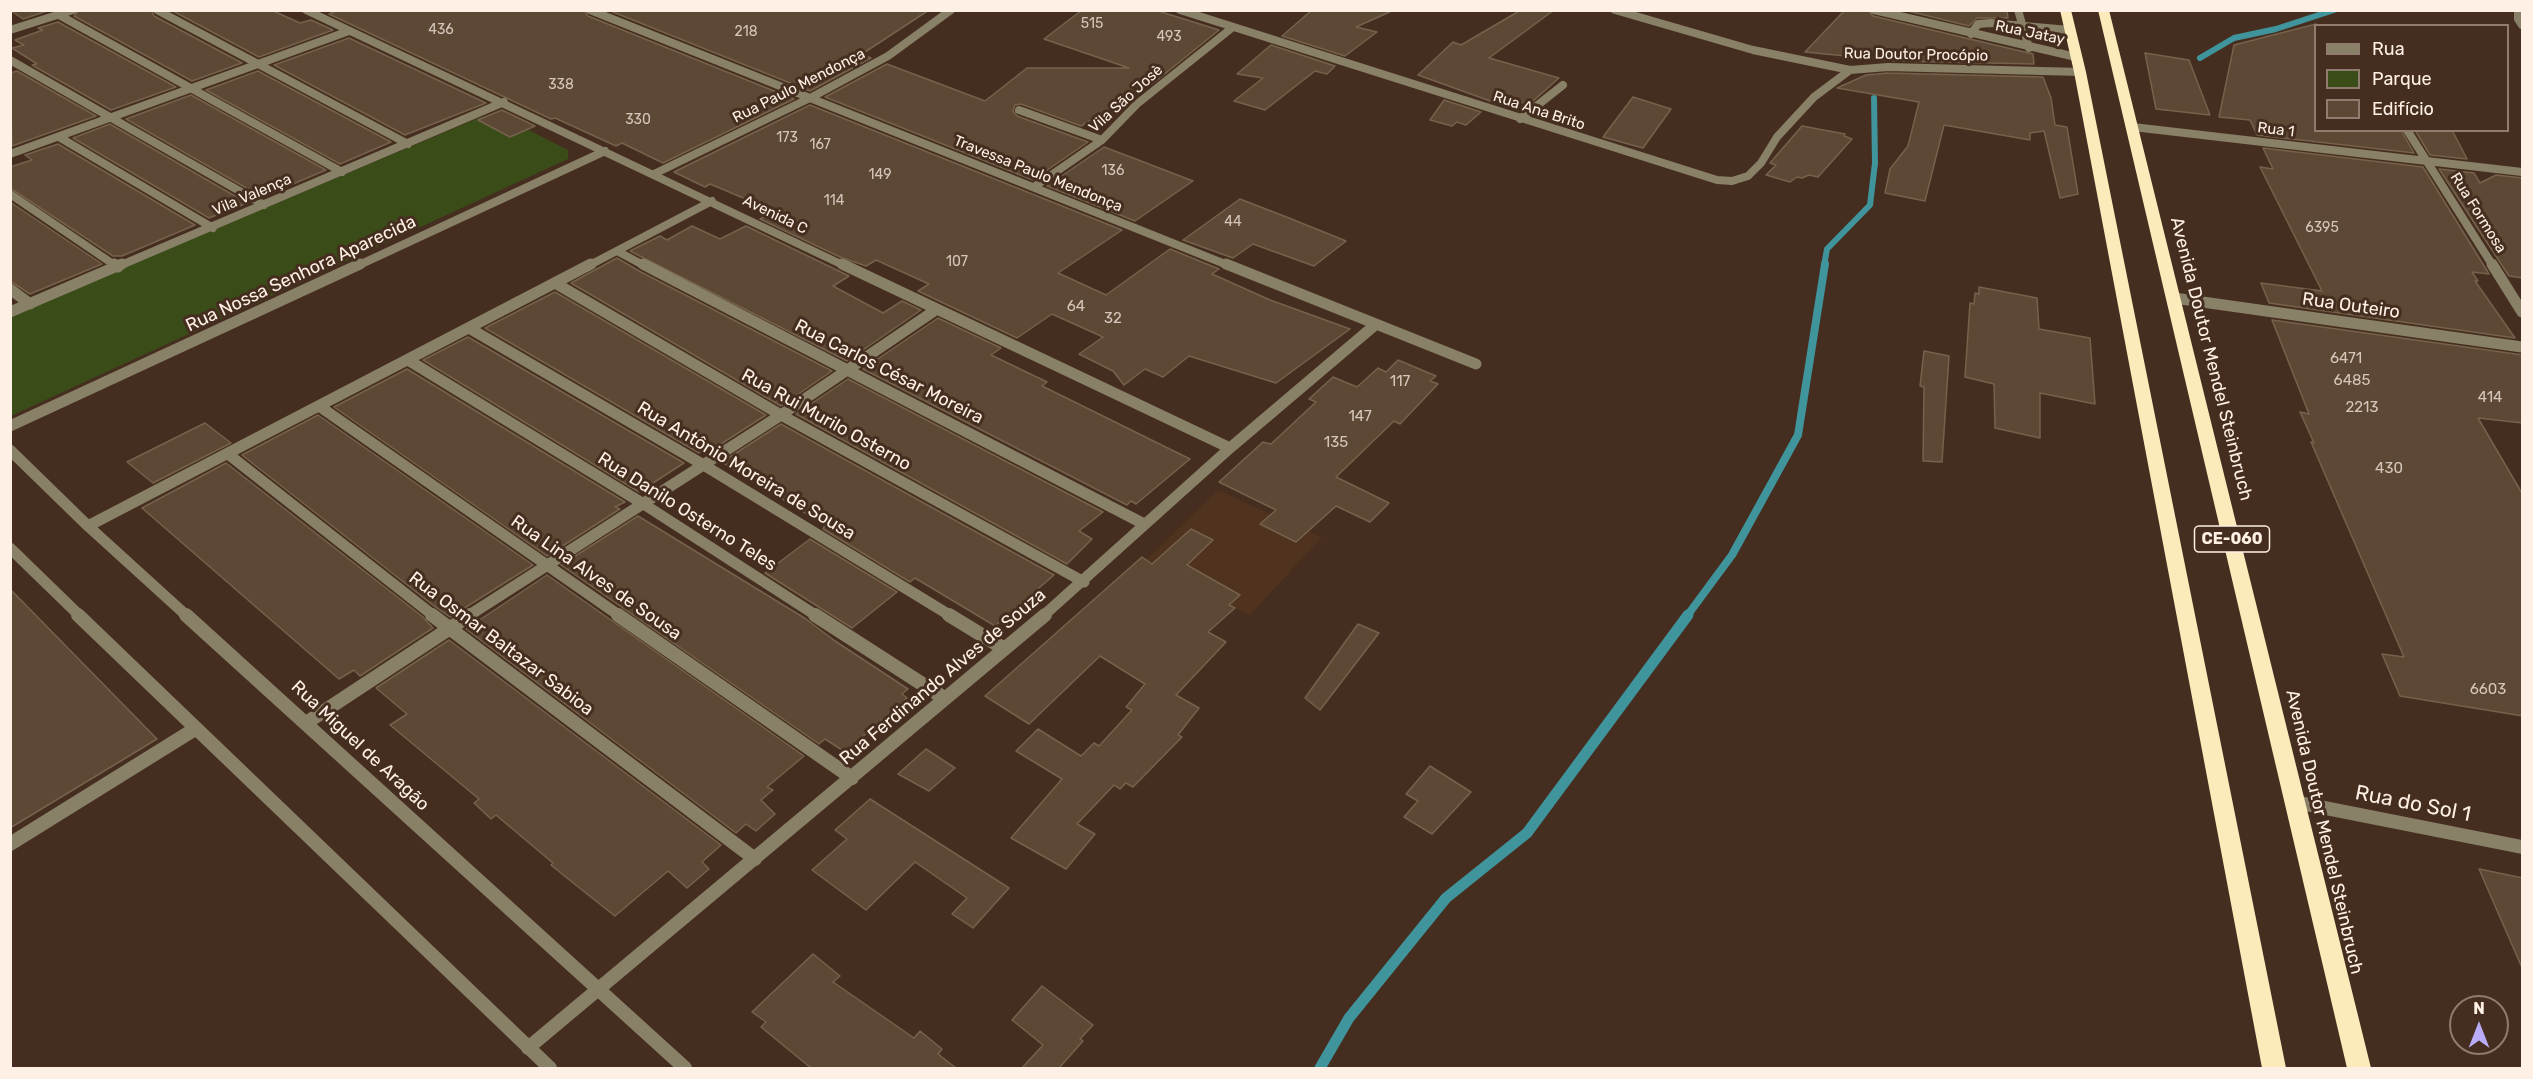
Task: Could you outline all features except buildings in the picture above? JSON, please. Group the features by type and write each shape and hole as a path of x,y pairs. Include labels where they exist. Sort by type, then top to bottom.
{"highway":[{"name":"CE-060","path":"2065,10 2078,64 2274,1068"},
{"name":"Avenida Doutor Mendel Steinbruch","path":"2103,10 2359,1068"}],"street":[{"path":"10,30 73,10"},
{"path":"157,10 408,144"},
{"name":"Travessa Paulo Mendonça","path":"590,10 1476,364"},
{"name":"Rua Paulo Mendonça","path":"654,174 812,97 888,56 951,10"},
{"name":"Rua Ana Brito","path":"1180,10 1698,176 1732,181 1748,176 1761,163 1777,136 1814,97 1850,70"},
{"name":"Rua Doutor Procópio","path":"1615,10 1753,50 1850,70 1888,67 2078,64"},
{"name":"Rua Jatay","path":"1874,10 2029,48 2078,64"},
{"path":"2018,10 2020,25 2029,48"},
{"path":"2518,10 2518,19 2523,25"},
{"name":"Avenida C","path":"313,11 349,31 504,102 1230,448"},
{"path":"59,15 342,172"},
{"path":"1971,34 1978,24 2069,30"},
{"name":"Vila São Josè","path":"1034,187 1102,140 1137,104 1233,27"},
{"path":"10,154 349,31"},
{"path":"10,60 264,205"},
{"path":"1520,119 1563,84"},
{"name":"Vila Valença","path":"10,312 213,228 504,102"},
{"path":"1019,110 1102,140"},
{"name":"Rua 1","path":"2133,127 2523,172"},
{"name":"Rua Formosa","path":"2408,132 2523,312"},
{"path":"58,137 213,228"},
{"name":"Rua Nossa Senhora Aparecida","path":"10,426 605,151"},
{"path":"10,194 118,267"},
{"path":"88,526 712,201"},
{"name":"Rua Carlos César Moreira","path":"616,251 1144,524"},
{"name":"Rua Rui Murilo Osterno","path":"555,283 782,415 1084,582"},
{"path":"10,289 30,304"},
{"name":"Rua Outeiro","path":"2174,298 2523,347"},
{"path":"306,723 545,565 782,415 937,309"},
{"name":"Rua Ferdinando Alves de Souza","path":"528,1048 598,992 1084,582 1144,524 1230,448 1375,325"},
{"name":"Rua Antônio Moreira de Sousa","path":"469,328 702,464 1003,648"},
{"name":"Rua Danilo Osterno Teles","path":"408,360 642,503 944,698"},
{"name":"Rua Lina Alves de Sousa","path":"319,406 852,778"},
{"name":"Rua Miguel de Aragão","path":"10,450 88,526 598,992 685,1068"},
{"name":"Rua Osmar Baltazar Sabioa","path":"228,454 449,628 755,859"},
{"path":"10,548 195,729 550,1068"},
{"path":"10,844 195,729"},
{"name":"Rua do Sol 1","path":"2295,802 2523,847"}],"shaded area":[{"path":"1218,490 1322,537 1250,615 1143,563"}],"green space":[{"path":"499,115 568,150 568,159 11,416 11,315 481,117"}],"waterway":[{"path":"2200,58 2234,38 2276,29 2334,10"},
{"path":"1824,266 1827,249 1870,205 1875,163 1874,98"},
{"path":"1687,616 1732,555 1798,435 1825,264"},
{"path":"1320,1068 1349,1018 1446,898 1527,833 1688,615"}]}
